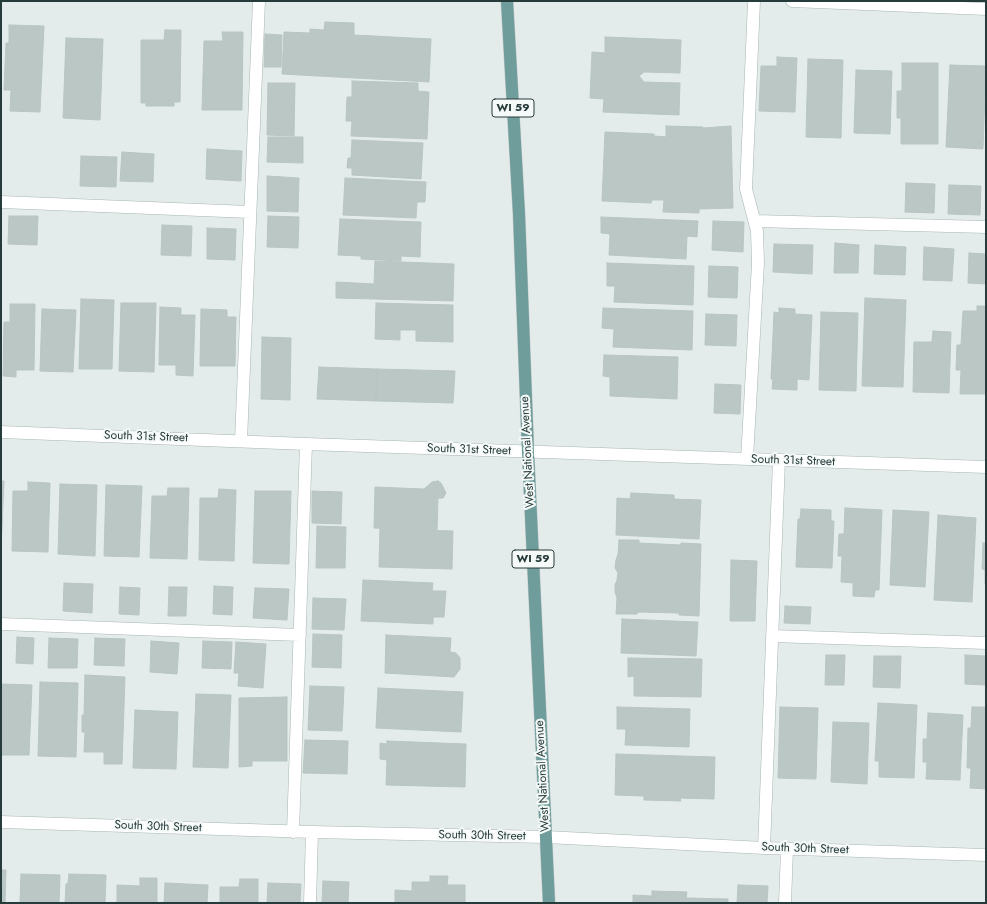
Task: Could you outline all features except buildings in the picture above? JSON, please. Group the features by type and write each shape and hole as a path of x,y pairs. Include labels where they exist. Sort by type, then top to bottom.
{"main road":[{"name":"West National Avenue","path":"507,1 519,214 528,452 549,903"}],"street":[{"path":"241,441 258,1"},
{"path":"747,459 758,263 757,231 746,189 754,1"},
{"path":"792,1 986,9"},
{"path":"1,202 250,212"},
{"path":"755,221 986,227"},
{"name":"South 31st Street","path":"1,432 528,452 986,467"},
{"path":"293,832 306,444"},
{"path":"764,848 780,460"},
{"path":"1,624 300,636"},
{"path":"772,636 986,643"},
{"name":"South 30th Street","path":"1,822 293,832 546,837 787,849 986,855"},
{"path":"310,903 312,832"},
{"path":"785,903 787,849"}]}
